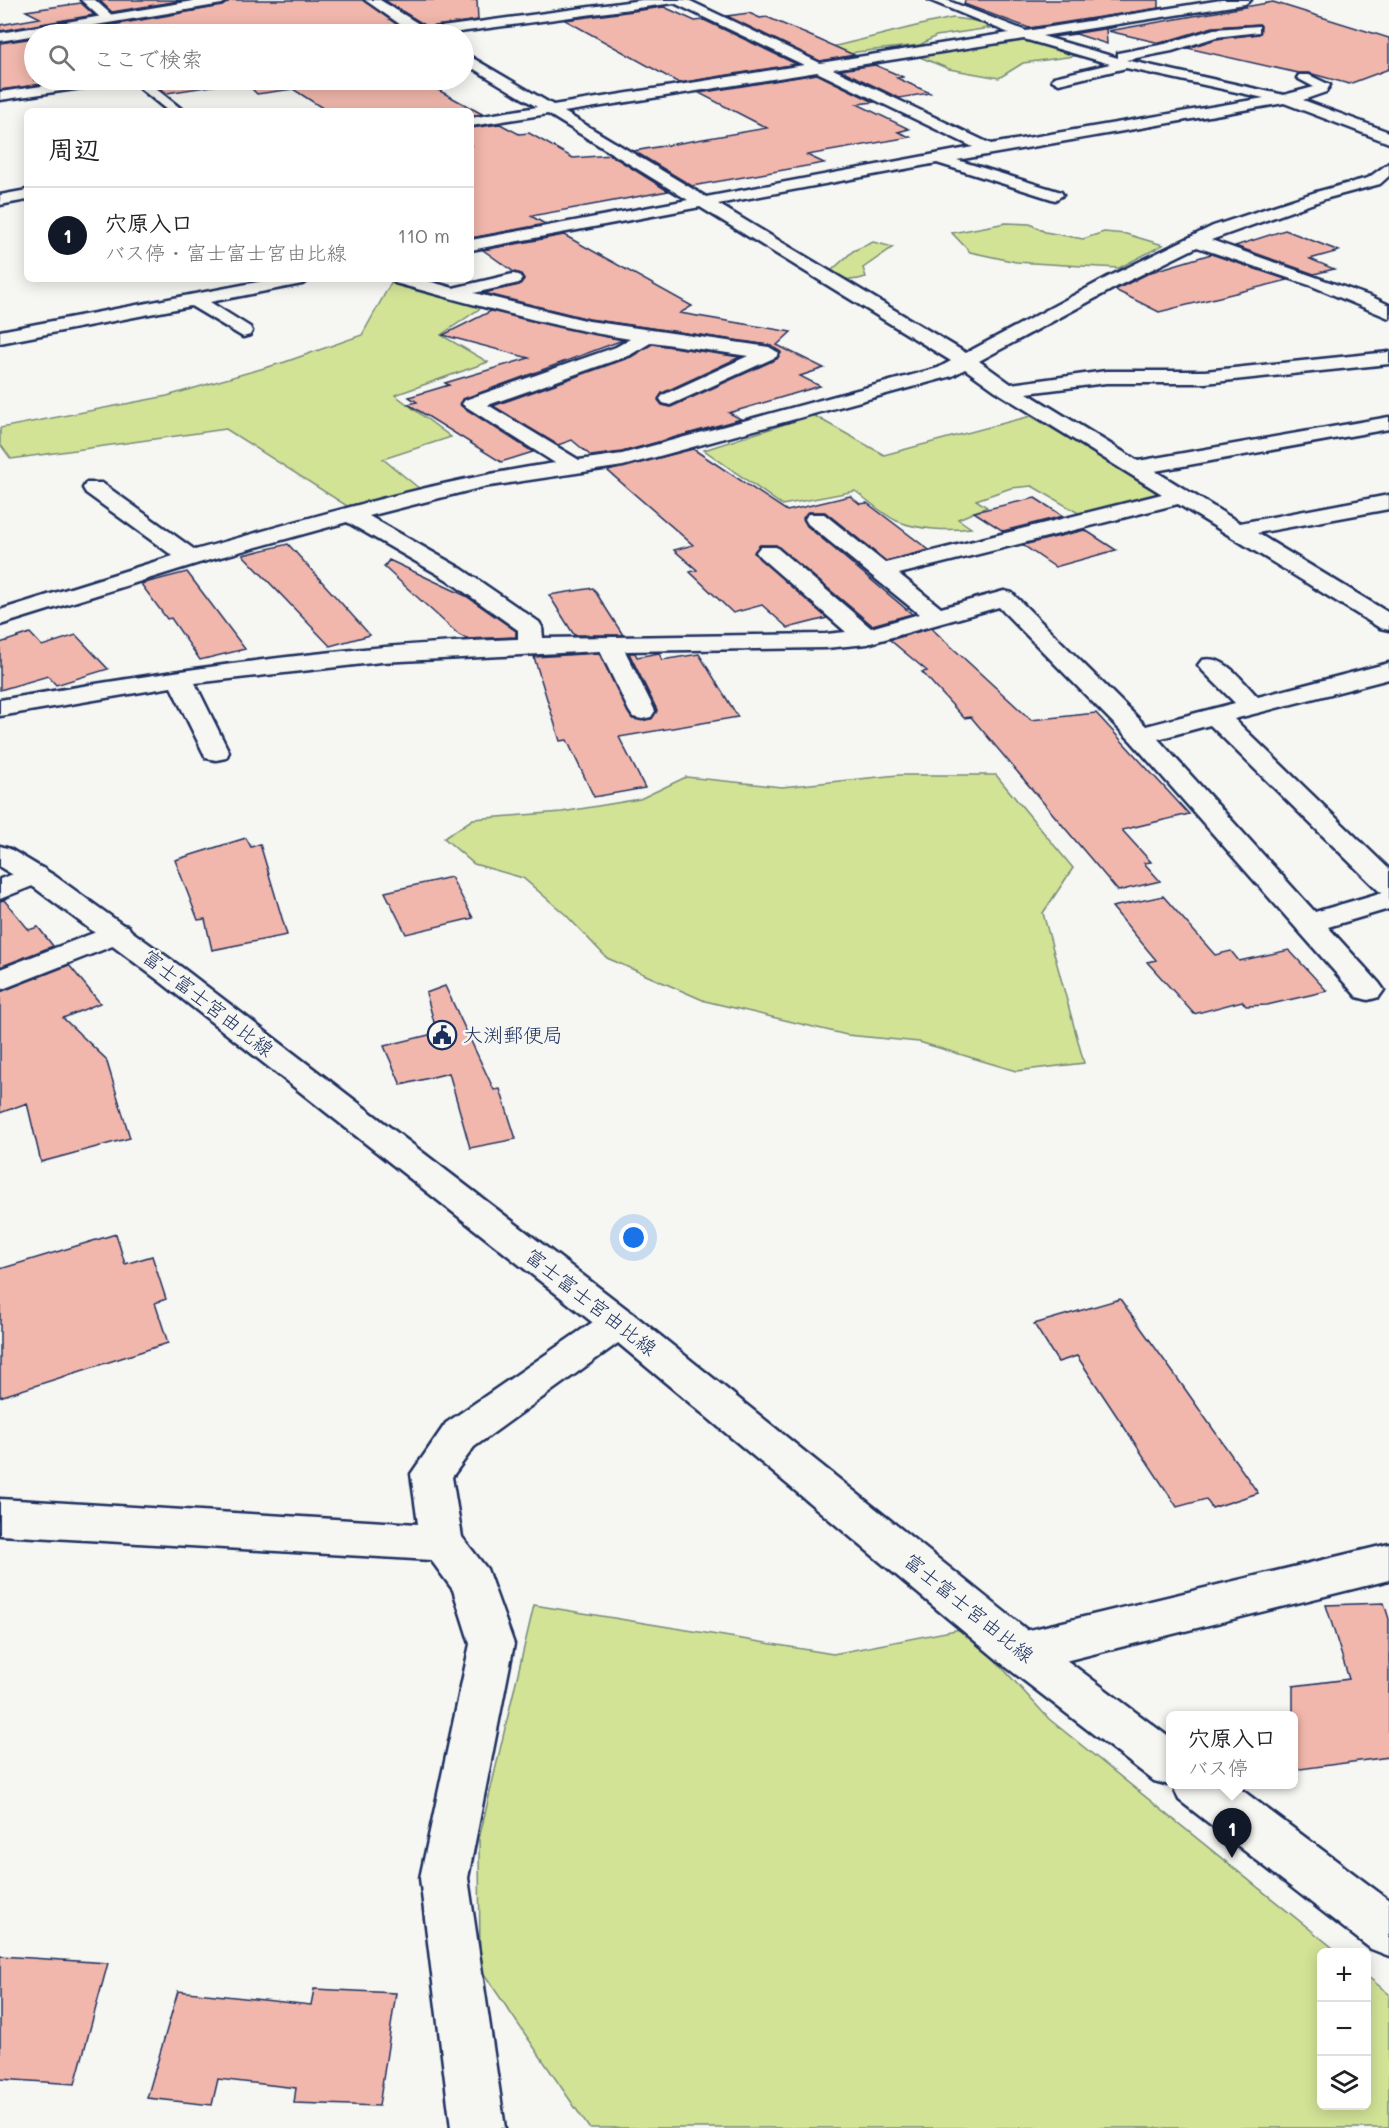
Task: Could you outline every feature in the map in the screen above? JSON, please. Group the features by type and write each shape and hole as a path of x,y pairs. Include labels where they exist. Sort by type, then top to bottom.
{"street":[{"path":"89,0 109,18"},
{"path":"78,24 222,0"},
{"path":"371,0 410,24"},
{"path":"474,27 670,0"},
{"path":"678,0 989,149"},
{"path":"935,0 1107,60 1204,78 1283,99 1337,116 1389,138"},
{"path":"474,121 1245,0"},
{"path":"1107,60 1167,48 1214,33 1254,30"},
{"path":"0,37 24,33"},
{"path":"1167,48 1190,53"},
{"path":"474,63 547,109 705,201 1007,390 1389,623"},
{"path":"1059,80 1130,64"},
{"path":"474,244 989,149 1306,95 1322,89 1323,85 1304,78"},
{"path":"0,96 41,90"},
{"path":"150,90 173,108"},
{"path":"937,159 1055,195"},
{"path":"0,618 191,558 433,491 483,480 623,460 945,372 967,363 1114,281 1219,230 1322,195 1382,184 1389,168"},
{"path":"0,200 24,196"},
{"path":"1196,241 1287,273 1322,282 1389,312"},
{"path":"452,294 513,279"},
{"path":"2,334 287,282"},
{"path":"411,282 522,312 647,337 769,353 670,399"},
{"path":"194,300 243,331"},
{"path":"576,467 472,404 623,351 647,337"},
{"path":"1007,390 1106,377 1205,377 1389,358"},
{"path":"1134,468 1389,423"},
{"path":"94,488 191,558"},
{"path":"882,571 1181,496"},
{"path":"1237,530 1389,502"},
{"path":"352,515 454,574 530,627 531,647"},
{"path":"816,519 936,616"},
{"path":"768,552 867,637"},
{"path":"1355,602 1389,595"},
{"path":"0,708 180,679 318,660 531,647 826,641 867,637 1004,598 1140,735 1368,990"},
{"path":"609,644 642,711"},
{"path":"1210,665 1253,706"},
{"path":"1140,735 1389,671"},
{"path":"180,679 216,752"},
{"path":"1216,716 1389,885"},
{"name":"富士富士宮由比線","path":"0,855 35,875 117,933 619,1323 1021,1652 1166,1762"},
{"path":"0,890 35,875"},
{"path":"1308,923 1389,900"},
{"path":"0,980 117,933"},
{"path":"477,2128 444,1878 492,1644 472,1582 442,1543 431,1474 460,1435 619,1323"},
{"path":"0,1517 442,1543"},
{"path":"1021,1652 1389,1562"},
{"path":"1201,1789 1389,1931"}],"green space":[{"path":"953,18 983,22 990,28 936,36 920,45 856,52 847,56 826,48 921,25"},
{"path":"1029,38 1075,56 1023,63 999,78 949,69 915,55"},
{"path":"1006,223 1030,224 1045,232 1083,239 1104,232 1126,234 1163,245 1119,268 1082,266 1016,262 970,252 952,233"},
{"path":"873,242 893,247 863,268 866,277 847,279 831,271 853,251"},
{"path":"391,282 482,307 441,335 488,362 395,395 451,437 383,459 420,489 347,506 226,429 11,459 0,444 0,428 167,396 285,362 362,335"},
{"path":"813,415 884,455 1031,416 1166,495 1080,514 1032,486 1011,488 976,500 987,507 958,519 971,528 934,529 897,521 855,491 782,505 704,450"},
{"path":"898,775 996,775 1073,868 1043,913 1084,1063 1016,1071 919,1042 847,1035 705,1001 607,958 566,915 523,878 474,864 444,838 473,819 562,812 640,799 686,777 782,787"},
{"path":"534,1605 833,1654 966,1628 1049,1719 1333,1948 1317,1948 1317,2110 1371,2110 1371,1979 1389,1994 1389,2128 589,2128 480,1968 479,1839"}],"building":[{"path":"185,0 112,12 100,1"},
{"path":"230,0 363,0 396,24 118,24 222,6"},
{"path":"384,0 477,0 478,20 449,24 423,24"},
{"path":"965,0 1159,0 1159,8 1029,28 964,4"},
{"path":"1273,2 1389,38 1389,69 1349,84 1309,73 1298,73 1187,48 1216,39 1259,34 1261,26 1259,24 1213,27 1160,43 1108,31"},
{"path":"81,3 94,15 41,24 24,24 24,27 0,31 0,25 40,18 26,11"},
{"path":"664,7 695,21 704,20 796,64 679,83 565,20"},
{"path":"749,13 760,18 767,17 854,55 820,61 727,16"},
{"path":"1116,27 1106,29 1107,44 1076,34 1053,37"},
{"path":"24,39 24,87 0,90 0,43"},
{"path":"875,65 903,77 897,78 930,93 899,98 841,70"},
{"path":"817,74 874,102 857,104 909,129 898,132 910,137 807,155 824,163 692,186 634,151 767,128 699,93"},
{"path":"163,90 186,90 167,93"},
{"path":"253,90 286,90 257,94"},
{"path":"295,90 438,90 471,108 322,108"},
{"path":"474,110 482,114 474,115"},
{"path":"500,124 519,134 529,133 573,158 611,155 668,191 531,216 545,224 474,237 474,128"},
{"path":"1285,230 1339,251 1310,259 1334,269 1314,274 1235,246"},
{"path":"564,235 692,306 680,313 791,332 777,345 824,368 800,376 820,386 729,413 741,419 622,452 591,456 572,440 558,445 493,406 631,357 652,344 740,357 662,393 658,400 662,405 671,407 777,359 781,353 769,345 589,319 484,293 519,285 524,279 521,274 514,272 483,250"},
{"path":"1211,254 1288,280 1159,312 1115,290 1151,272"},
{"path":"491,311 623,340 463,399 461,406 533,452 501,462 408,404 417,402 409,397 449,385 445,383 529,358 443,335"},
{"path":"693,449 787,511 850,496 860,504 867,503 929,550 886,561 825,512 808,512 803,518 807,526 912,614 872,625 776,545 760,545 754,553 827,618 788,628 762,605 733,613 690,572 697,570 674,550 693,545 608,471"},
{"path":"1035,498 1063,516 1003,531 974,512"},
{"path":"1085,530 1116,550 1055,567 1023,545"},
{"path":"288,544 370,635 330,646 243,555"},
{"path":"389,560 466,596 516,631 516,637 467,639 459,635 384,567"},
{"path":"187,572 245,649 200,660 171,618 167,619 141,584"},
{"path":"593,588 623,635 574,635 549,595"},
{"path":"931,628 1031,720 1096,713 1189,814 1122,830 1151,862 1144,863 1160,881 1118,891 971,717 964,718 922,672 927,671 890,640"},
{"path":"30,633 42,646 76,635 108,669 56,685 48,676 0,690 0,643"},
{"path":"599,653 633,719 651,719 657,710 629,653 635,653 637,657 659,653 662,660 699,654 738,717 619,737 645,788 594,797 567,740 560,741 534,657"},
{"path":"246,838 251,847 260,844 287,935 212,950 205,919 198,920 175,860"},
{"path":"451,877 473,918 406,934 385,892"},
{"path":"1163,896 1215,955 1231,951 1239,961 1289,950 1327,991 1267,1005 1246,1006 1242,1001 1194,1014 1147,962 1156,960 1112,907"},
{"path":"4,900 29,930 38,927 53,946 0,967 0,901"},
{"path":"69,965 100,1003 63,1018 106,1059 130,1138 41,1162 27,1103 0,1113 0,992"},
{"path":"445,986 494,1090 500,1089 516,1139 470,1148 449,1073 401,1085 384,1046 437,1033 426,993"},
{"path":"116,1234 125,1264 152,1256 166,1299 155,1303 168,1343 0,1397 0,1269"},
{"path":"1120,1299 1258,1493 1212,1508 1206,1499 1177,1507 1077,1356 1058,1362 1034,1324"},
{"path":"1384,1603 1389,1619 1389,1757 1298,1769 1298,1711 1293,1711 1293,1686 1349,1679 1326,1605"},
{"path":"0,1956 108,1963 75,2084 0,2079"},
{"path":"314,1989 396,1993 379,2106 294,2103 296,2088 218,2079 212,2105 147,2098 178,1991 311,2005"}],"place":[{"name":"大渕郵便局","path":"442,1035"},
{"name":"穴原入口","path":"1232,1858"}]}
